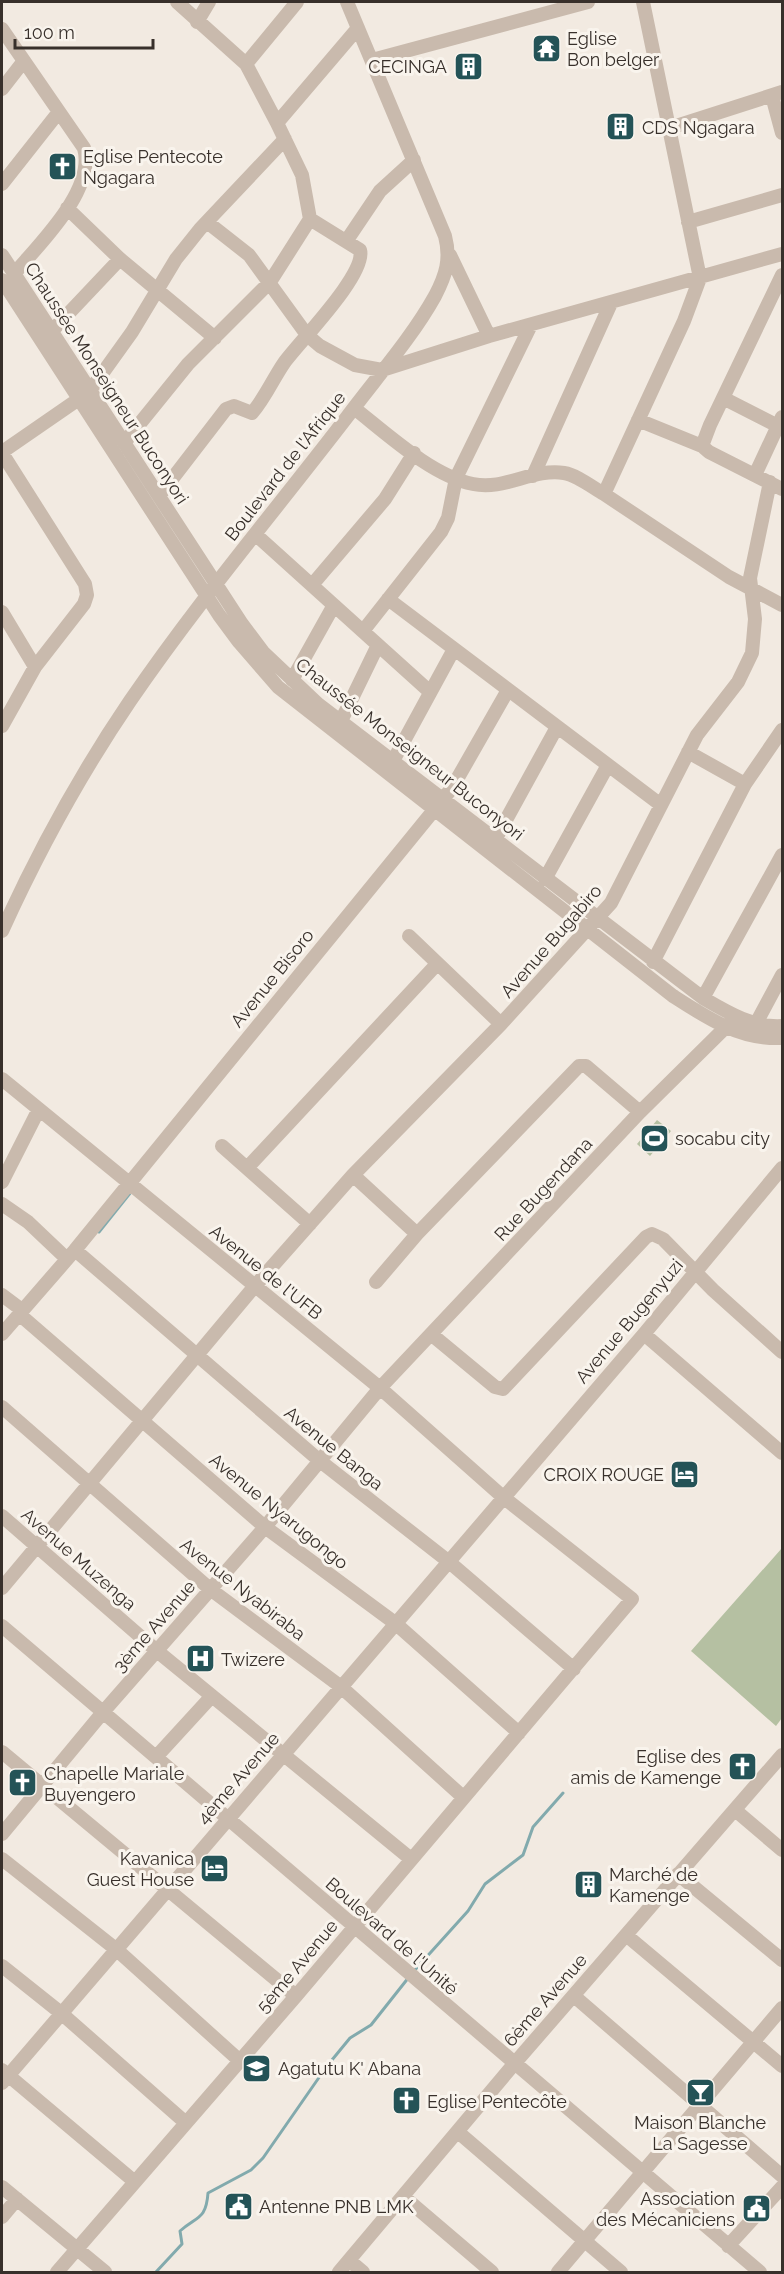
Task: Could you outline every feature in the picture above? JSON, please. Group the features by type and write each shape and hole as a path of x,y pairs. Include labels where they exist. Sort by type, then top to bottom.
{"street":[{"path":"124,442 169,386 270,282 310,219 302,175 278,123 246,64 177,2"},
{"path":"197,22 209,2"},
{"path":"246,64 297,2"},
{"path":"347,2 437,215 450,255 489,336"},
{"path":"372,60 588,2"},
{"path":"604,494 684,321 700,278 643,2"},
{"path":"278,123 358,28"},
{"path":"2,29 84,148 87,159 81,186 67,208 8,277"},
{"path":"2,89 23,62"},
{"path":"670,128 777,94 783,133"},
{"path":"2,184 58,113"},
{"path":"2,726 36,667 84,604 87,595 85,584 2,452 85,395 126,341 176,259 207,222 285,139"},
{"path":"347,240 380,191 398,172 414,160"},
{"path":"688,222 783,195"},
{"path":"67,208 120,259 215,338"},
{"path":"159,496 226,409 234,406 252,413 283,364 334,303 360,262 360,250 310,219"},
{"path":"207,222 249,255 307,335 320,346 355,365 382,370 489,336 783,254"},
{"name":"Chaussée Monseigneur Buconyori","path":"2,255 8,277 211,590 263,652 340,721 546,879 593,925 673,996 726,1028 752,1030 783,1038"},
{"name":"Boulevard de l'Afrique","path":"2,931 7,906 110,733 211,590 382,370 435,295 450,255"},
{"path":"51,332 120,259"},
{"path":"702,446 783,275"},
{"name":"Chaussée Monseigneur Buconyori","path":"8,277 51,332 85,395 124,442 159,496 239,642 278,687 434,810 593,925 752,1030 783,1026"},
{"path":"533,476 611,303"},
{"path":"363,631 441,532 448,518 456,478 531,325"},
{"path":"723,398 780,422 755,475"},
{"path":"354,408 414,453 456,478 474,484 511,483 533,476 565,473 604,494 750,590 783,605"},
{"path":"638,420 702,446 776,485"},
{"path":"312,585 385,499 414,453"},
{"name":"Avenue Bugabiro","path":"2,1588 309,1224 353,1175 501,1024 593,925 620,887 688,752 709,718 738,682 752,652 755,619 750,590 752,566 776,485"},
{"path":"256,535 429,691"},
{"path":"388,599 661,805"},
{"path":"292,680 334,605"},
{"path":"2,612 36,667"},
{"path":"340,721 378,645"},
{"path":"393,761 429,691 454,649"},
{"name":"Avenue Bisoro","path":"2,1334 71,1254 443,799 464,771 508,690"},
{"path":"495,840 557,727"},
{"path":"653,963 745,784 783,730"},
{"path":"688,752 745,784"},
{"path":"546,879 608,765"},
{"path":"702,998 783,855"},
{"path":"409,936 501,1024"},
{"path":"247,1168 437,964"},
{"path":"752,1030 783,975"},
{"name":"Rue Bugendana","path":"380,1388 640,1112 735,1017"},
{"path":"376,1282 417,1234 582,1064 640,1112"},
{"name":"Avenue de l'UFB","path":"2,1078 254,1287 380,1388 503,1497 632,1599"},
{"path":"2,1182 39,1109"},
{"path":"222,1146 309,1224"},
{"name":"Avenue Bugenyuzi","path":"503,1497 783,1168"},
{"path":"353,1175 417,1234"},
{"name":"Avenue Banga","path":"2,1204 71,1254 198,1356 320,1461 448,1561 574,1669"},
{"path":"431,1334 495,1387 503,1389 646,1237 658,1235 783,1352"},
{"name":"Avenue Nyarugongo","path":"2,1295 142,1421 265,1527 394,1623 519,1732"},
{"path":"644,1334 783,1453"},
{"name":"3ème Avenue","path":"2,1834 104,1711 265,1527 380,1388"},
{"name":"Avenue Nyabiraba","path":"2,1407 210,1589 340,1686 464,1797"},
{"name":"4ème Avenue","path":"4,2076 117,1950 226,1818 503,1497"},
{"name":"Avenue Muzenga","path":"2,1516 211,1697 411,1859"},
{"name":"5ème Avenue","path":"57,2272 296,1996 632,1599"},
{"name":"Boulevard de l'Unité","path":"2,1626 759,2272"},
{"path":"156,1757 211,1697"},
{"path":"2,1752 296,1996"},
{"name":"6ème Avenue","path":"339,2272 514,2064 783,1755"},
{"path":"735,1810 783,1850"},
{"path":"2,1859 117,1950 240,2061"},
{"path":"678,1874 783,1960"},
{"path":"626,1935 783,2066"},
{"path":"2,1966 61,2013 186,2124"},
{"path":"573,1996 783,2176"},
{"path":"558,2272 783,2008"},
{"path":"4,2076 135,2182"},
{"path":"458,2132 621,2272"},
{"path":"2,2187 105,2272"},
{"path":"729,2246 783,2187"},
{"path":"404,2197 492,2272"},
{"path":"2,2217 17,2199"},
{"path":"350,2261 363,2272"}],"green space":[{"name":"socabu city","path":"657,1120 671,1131 650,1156 637,1144"},
{"path":"782,1548 782,1718 776,1726 691,1651"}],"waterway":[{"path":"99,1232 131,1192"},
{"path":"413,1972 468,1911 485,1884 523,1855 533,1827 563,1793"},
{"path":"156,2272 182,2244 180,2231 203,2213 208,2193 251,2170 263,2158 327,2066 350,2038 371,2025 409,1977"}],"place":[{"name":"Eglise Bon belger","path":"546,48"},
{"name":"CECINGA","path":"468,66"},
{"name":"CDS Ngagara","path":"621,127"},
{"name":"Eglise Pentecote Ngagara","path":"62,166"},
{"name":"socabu city","path":"654,1138"},
{"name":"CROIX ROUGE","path":"685,1474"},
{"name":"Twizere","path":"200,1659"},
{"name":"Eglise des amis de Kamenge","path":"742,1766"},
{"name":"Chapelle Mariale Buyengero","path":"23,1783"},
{"name":"Kavanica Guest House","path":"215,1868"},
{"name":"Marché de Kamenge","path":"588,1884"},
{"name":"Agatutu K' Abana","path":"257,2068"},
{"name":"Maison Blanche La Sagesse","path":"700,2093"},
{"name":"Eglise Pentecôte","path":"406,2101"},
{"name":"Antenne PNB LMK","path":"238,2206"},
{"name":"Association des Mécaniciens","path":"756,2208"}]}
